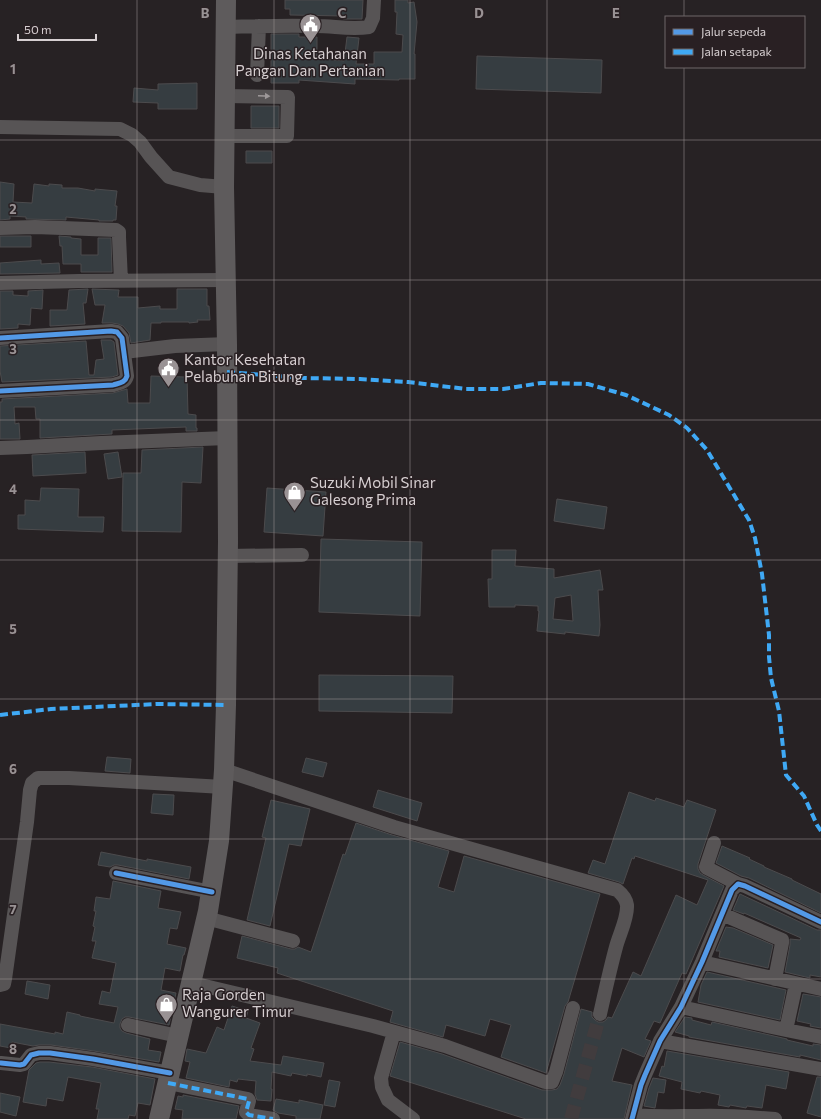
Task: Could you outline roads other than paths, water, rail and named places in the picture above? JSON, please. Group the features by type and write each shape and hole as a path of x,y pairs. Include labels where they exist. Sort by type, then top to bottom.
{"highway":[{"path":"159,1119 192,983 212,892 219,841 224,778 228,556 227,344 224,186 226,0"}],"street":[{"path":"225,27 313,26 360,29 369,28 373,18 374,0"},
{"path":"257,75 258,26"},
{"path":"224,96 288,97 287,136 225,136"},
{"path":"0,127 120,129 132,135 140,142 169,177 200,185 224,186"},
{"path":"0,228 35,227 116,230 120,237 121,281"},
{"path":"0,282 225,280"},
{"path":"0,338 115,331 122,338 127,376 124,382 113,385 0,391"},
{"path":"124,352 175,346 227,344"},
{"path":"0,448 227,438"},
{"path":"228,556 302,556"},
{"path":"0,985 4,984 5,979 32,783 38,778 224,778 617,890 622,893 627,904 626,912 600,1014"},
{"path":"714,842 706,867 707,868 821,922"},
{"path":"116,873 212,892"},
{"path":"738,884 732,890 702,962 681,1007 660,1041 641,1085 633,1117 688,1118 738,1116 775,1119"},
{"path":"722,914 782,940 776,979"},
{"path":"206,918 293,941"},
{"path":"702,962 821,989"},
{"path":"192,983 394,1032 445,1046 545,1082 552,1082 556,1072 572,1008"},
{"path":"786,1030 796,984"},
{"path":"681,1007 786,1030 821,1036"},
{"path":"128,1025 178,1036"},
{"path":"394,1032 381,1078 382,1087 388,1100 413,1119"},
{"path":"660,1041 821,1069"},
{"path":"1,1063 24,1064 31,1055 39,1053 50,1053 93,1059 248,1100 246,1112 249,1115 272,1119"}],"tunnel":[{"path":"571,1119 600,1014"}],"place":[{"name":"Dinas Ketahanan Pangan Dan Pertanian","path":"310,44"},
{"name":"Kantor Kesehatan Pelabuhan Bitung","path":"169,388"},
{"name":"Suzuki Mobil Sinar Galesong Prima","path":"295,512"},
{"name":"Raja Gorden Wangurer Timur","path":"167,1024"}]}
